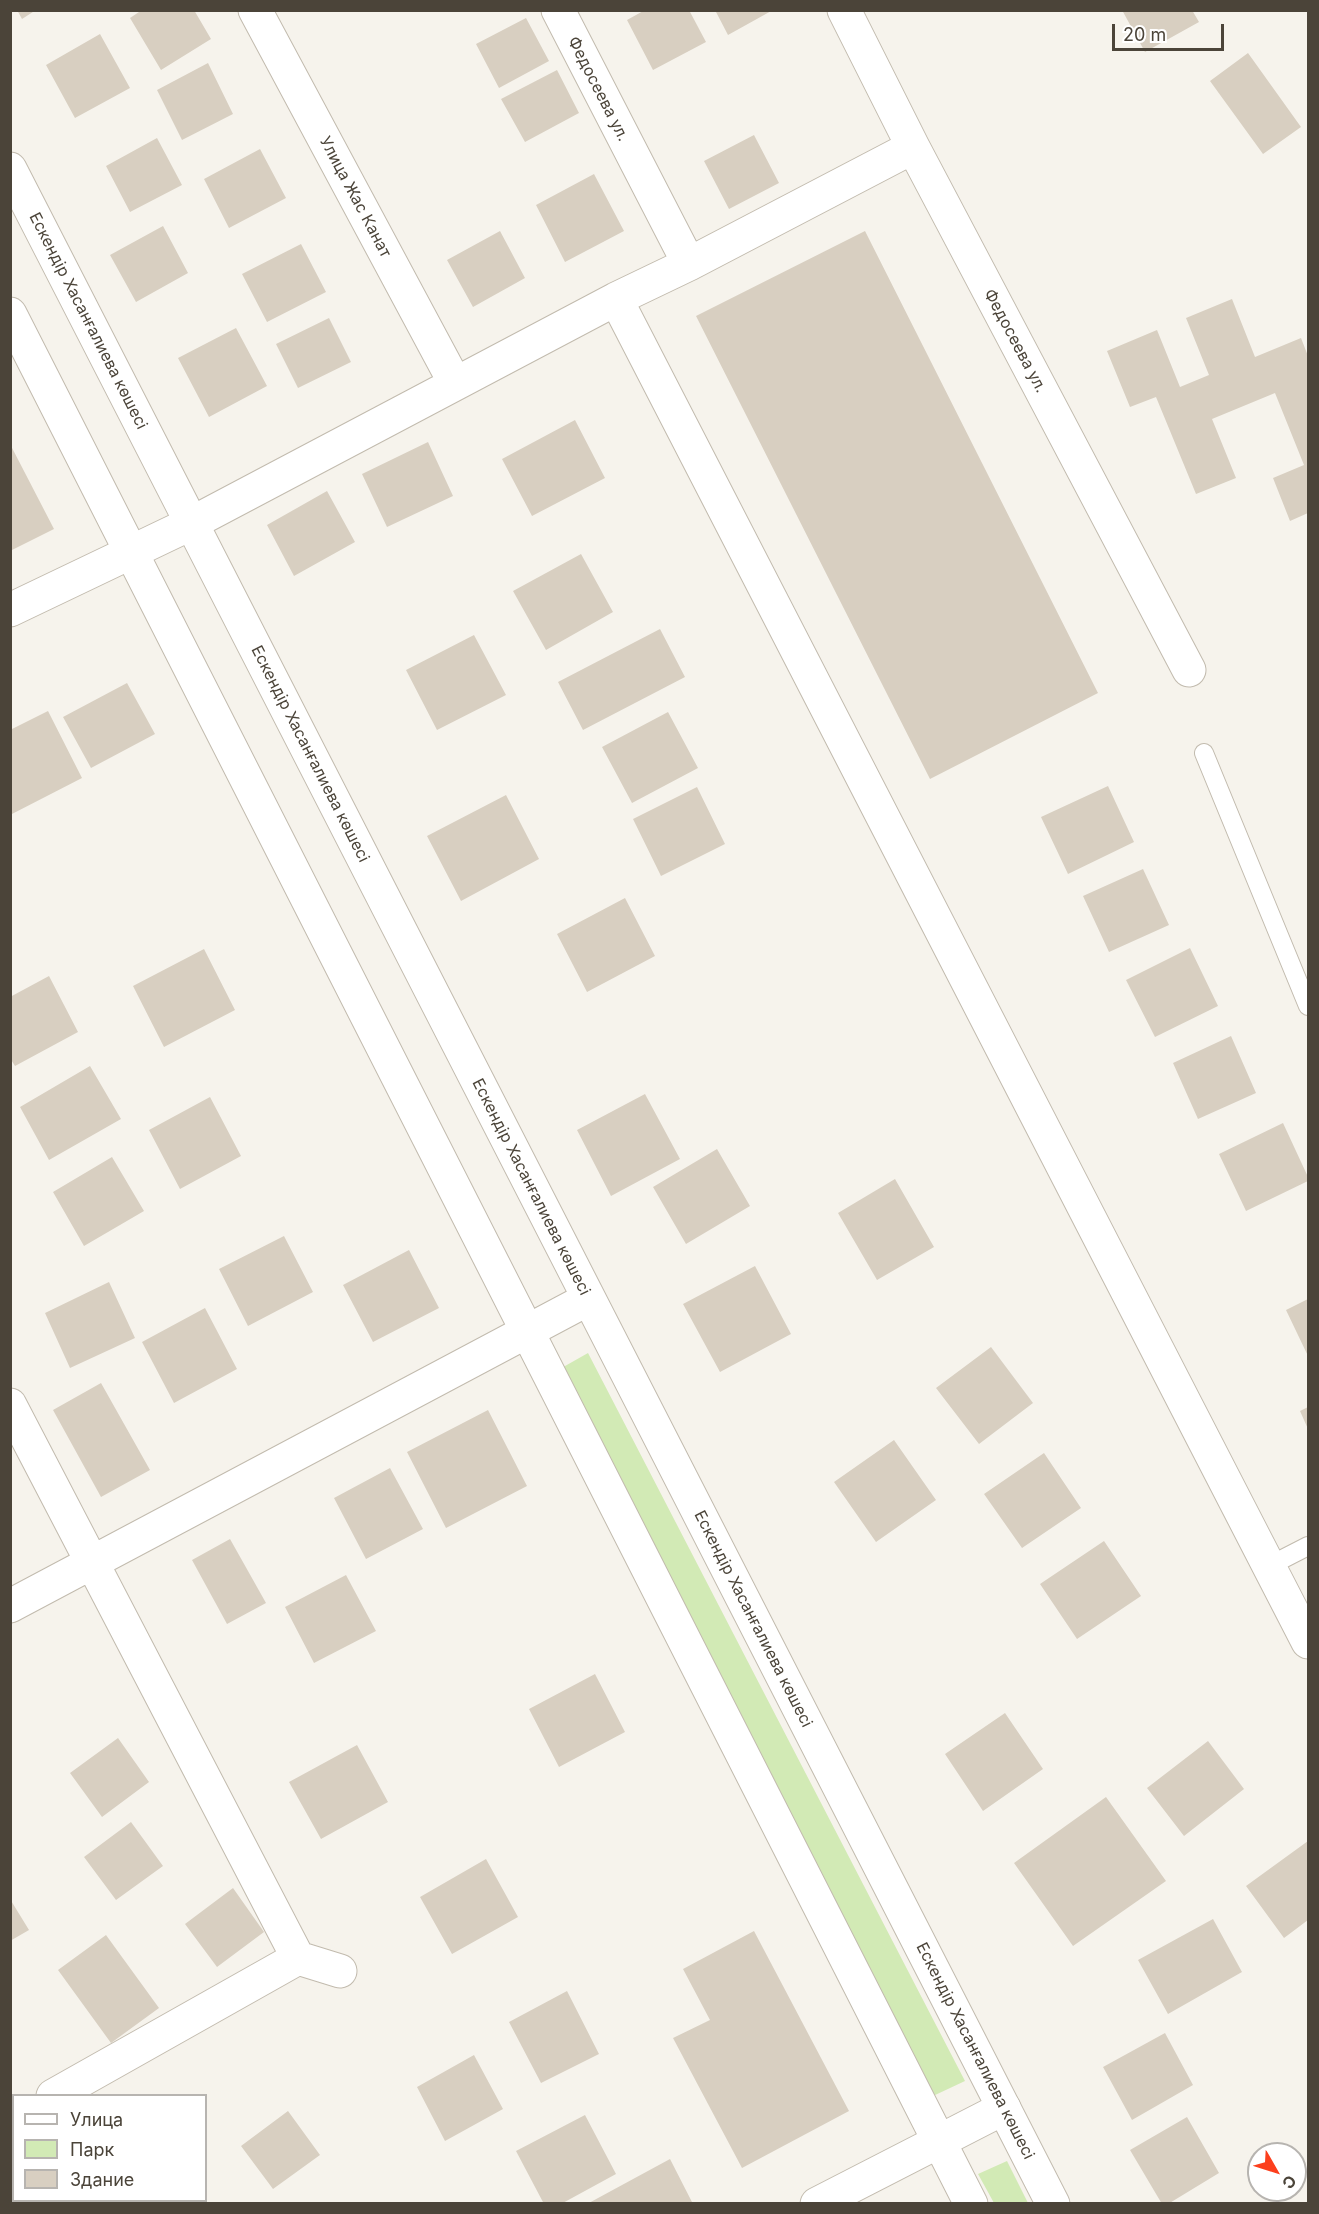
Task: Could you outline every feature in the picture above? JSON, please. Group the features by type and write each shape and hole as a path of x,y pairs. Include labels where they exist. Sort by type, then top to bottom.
{"street":[{"name":"Улица Жас Канат","path":"255,10 455,383"},
{"name":"Федосеева ул.","path":"558,10 689,264"},
{"name":"Федосеева ул.","path":"844,10 913,147 1189,670"},
{"path":"10,610 192,523 616,299 689,264 913,147"},
{"name":"Ескендір Хасанғалиева көшесі","path":"10,169 1053,2204"},
{"path":"616,299 1308,1642"},
{"path":"10,314 971,2204"},
{"path":"10,1606 93,1564 588,1299"},
{"path":"10,1405 298,1958 340,1971"},
{"path":"57,2094 298,1958"},
{"path":"818,2204 1004,2108"}],"lane":[{"path":"1204,753 1308,1006"},
{"path":"1269,1566 1308,1546"}],"green space":[{"path":"588,1353 965,2081 933,2096 558,1370"},
{"path":"1007,2161 1028,2203 994,2203 978,2174"}],"building":[{"path":"17,10 36,10 22,19"},
{"path":"142,10 194,10 211,39 161,70 130,18"},
{"path":"645,10 689,10 706,42 653,70 627,20"},
{"path":"715,10 773,10 728,35"},
{"path":"1122,10 1192,10 1199,22 1145,52"},
{"path":"526,18 549,61 499,88 476,44"},
{"path":"100,34 130,88 75,118 46,65"},
{"path":"1248,53 1301,127 1263,154 1210,81"},
{"path":"208,63 233,114 182,140 157,90"},
{"path":"557,70 579,113 525,142 501,99"},
{"path":"754,135 779,183 729,209 704,161"},
{"path":"157,138 182,185 130,212 106,166"},
{"path":"260,149 286,198 229,228 204,179"},
{"path":"594,174 624,231 565,262 536,205"},
{"path":"163,226 188,273 136,302 110,255"},
{"path":"500,231 525,278 473,307 447,260"},
{"path":"865,231 1098,693 930,779 696,316"},
{"path":"301,244 326,292 267,322 242,274"},
{"path":"1232,299 1255,357 1301,338 1308,356 1308,513 1290,521 1273,478 1304,465 1275,393 1212,419 1236,478 1196,494 1156,397 1130,407 1107,351 1157,330 1180,387 1209,375 1186,318"},
{"path":"329,318 351,362 298,388 276,344"},
{"path":"236,328 267,386 209,417 178,358"},
{"path":"575,420 605,478 532,516 502,459"},
{"path":"428,442 453,496 387,527 362,474"},
{"path":"10,444 54,529 10,551"},
{"path":"327,491 355,542 294,576 267,525"},
{"path":"581,554 613,612 546,650 513,591"},
{"path":"660,629 685,677 583,730 558,682"},
{"path":"474,635 506,695 437,730 406,670"},
{"path":"127,683 155,734 91,768 63,717"},
{"path":"48,711 82,778 10,815 10,730"},
{"path":"668,712 698,768 632,803 602,747"},
{"path":"1108,786 1134,842 1068,874 1041,817"},
{"path":"697,787 725,844 661,876 633,819"},
{"path":"506,795 539,859 461,901 427,836"},
{"path":"1143,869 1169,925 1109,952 1083,896"},
{"path":"625,898 655,956 587,992 557,934"},
{"path":"1190,948 1218,1006 1155,1037 1126,980"},
{"path":"204,949 235,1010 164,1047 133,986"},
{"path":"49,976 78,1032 15,1066 10,1058 10,997"},
{"path":"1231,1036 1256,1093 1198,1119 1173,1063"},
{"path":"90,1066 121,1119 49,1160 20,1107"},
{"path":"645,1094 680,1159 611,1196 577,1130"},
{"path":"210,1097 241,1156 180,1189 149,1130"},
{"path":"1283,1123 1308,1181 1246,1211 1219,1154"},
{"path":"717,1149 750,1206 686,1244 653,1187"},
{"path":"112,1157 144,1211 84,1246 53,1192"},
{"path":"895,1179 934,1247 877,1280 838,1213"},
{"path":"284,1236 313,1292 248,1326 219,1269"},
{"path":"409,1250 439,1308 373,1342 343,1285"},
{"path":"755,1266 791,1334 720,1372 683,1304"},
{"path":"109,1282 135,1338 70,1368 45,1313"},
{"path":"1308,1299 1308,1356 1286,1310"},
{"path":"205,1308 237,1369 174,1403 142,1342"},
{"path":"991,1347 1033,1403 979,1444 936,1388"},
{"path":"101,1383 150,1470 101,1497 53,1410"},
{"path":"1308,1407 1308,1429 1300,1411"},
{"path":"488,1410 527,1486 446,1528 407,1452"},
{"path":"894,1440 936,1500 876,1542 834,1482"},
{"path":"1044,1453 1081,1508 1022,1548 984,1494"},
{"path":"390,1468 423,1529 366,1559 334,1498"},
{"path":"230,1539 266,1603 227,1624 192,1560"},
{"path":"1104,1541 1141,1596 1077,1639 1040,1584"},
{"path":"346,1575 376,1631 314,1663 285,1607"},
{"path":"595,1674 625,1732 559,1767 529,1709"},
{"path":"1005,1713 1043,1769 983,1811 945,1754"},
{"path":"118,1738 149,1782 102,1817 70,1773"},
{"path":"1208,1741 1244,1789 1184,1836 1147,1788"},
{"path":"357,1745 388,1802 321,1839 289,1782"},
{"path":"1106,1797 1166,1881 1073,1946 1014,1863"},
{"path":"131,1822 163,1866 116,1900 84,1857"},
{"path":"1308,1841 1308,1920 1284,1938 1246,1886"},
{"path":"486,1859 518,1917 452,1954 420,1897"},
{"path":"233,1888 264,1932 217,1967 185,1924"},
{"path":"10,1899 29,1930 10,1941"},
{"path":"1213,1919 1242,1972 1168,2014 1138,1960"},
{"path":"754,1931 849,2111 742,2168 673,2038 710,2020 683,1969"},
{"path":"106,1935 159,2008 111,2043 58,1970"},
{"path":"567,1991 599,2054 541,2083 509,2022"},
{"path":"1165,2033 1193,2085 1132,2120 1103,2067"},
{"path":"474,2055 503,2109 445,2141 417,2087"},
{"path":"288,2111 320,2155 273,2189 241,2146"},
{"path":"585,2115 616,2174 561,2204 544,2204 516,2151"},
{"path":"1187,2117 1219,2173 1168,2204 1162,2204 1130,2150"},
{"path":"670,2159 693,2204 587,2204"}]}
